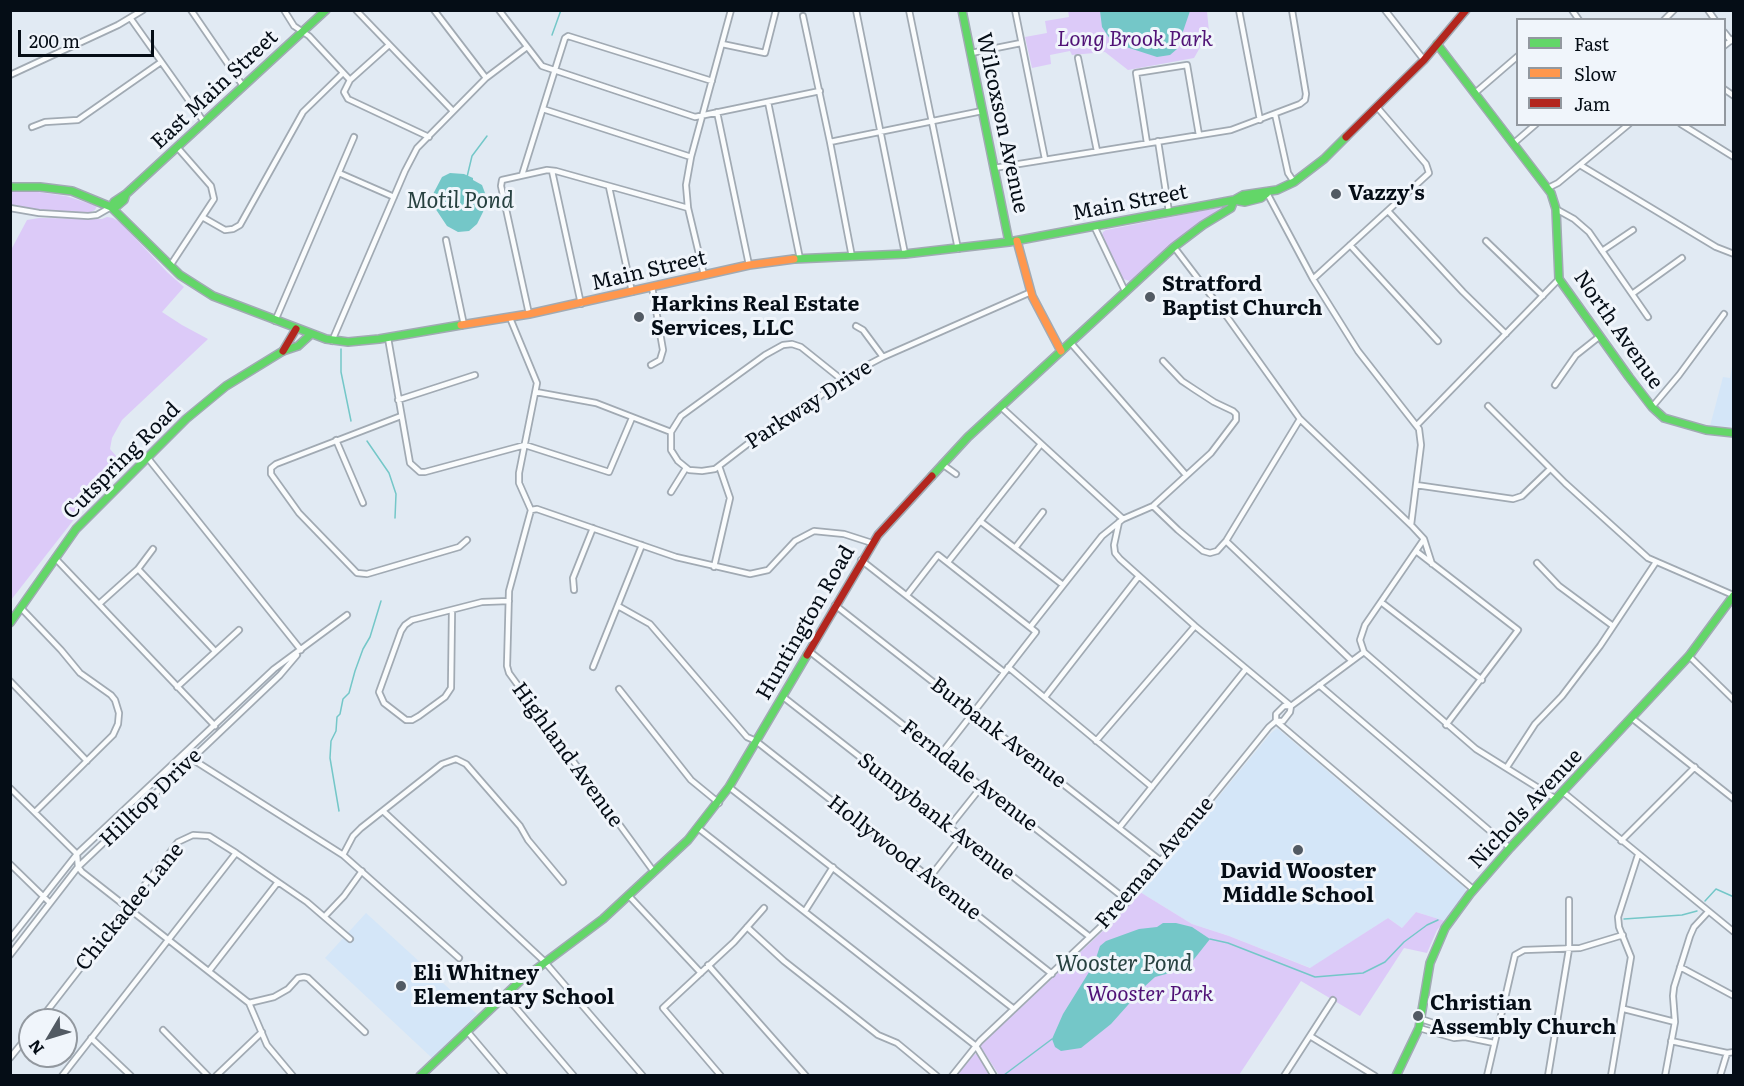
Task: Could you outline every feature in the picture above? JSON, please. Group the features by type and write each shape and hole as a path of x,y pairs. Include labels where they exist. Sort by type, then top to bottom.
{"main road":[{"name":"East Main Street","path":"111,207 326,10"},
{"name":"Wilcoxson Avenue","path":"962,10 994,168 1013,241 1031,291 1061,351"},
{"name":"Main Street","path":"10,187 40,187 72,191 111,207 170,266 198,288 310,335 332,341 357,342 510,318 749,265 800,259 958,249 1234,200 1243,195 1259,192 1267,193 1294,182 1324,159 1424,60 1466,10"},
{"name":"North Avenue","path":"1437,44 1548,188 1556,209 1559,279 1652,407 1664,418 1674,422 1706,430 1734,433"},
{"name":"Huntington Road","path":"423,1075 505,995 544,961 603,919 698,828 729,786 872,543 942,464 1125,291 1174,247 1231,208 1234,200"},
{"name":"Cutspring Road","path":"283,351 296,329"},
{"name":"Cutspring Road","path":"10,623 76,530 147,457 213,395 283,351 298,345 310,335"},
{"name":"Nichols Avenue","path":"1396,1076 1419,1028 1434,950 1445,928 1510,848 1633,719 1689,656 1733,598"}],"street":[{"path":"10,75 131,19 143,10"},
{"path":"191,10 243,86"},
{"path":"284,10 294,26 309,36 350,80"},
{"path":"356,10 453,111"},
{"path":"434,10 486,78"},
{"path":"499,10 541,65 695,117 820,91"},
{"path":"704,275 688,208 686,185 691,157 731,10"},
{"path":"722,44 765,53 776,10"},
{"path":"856,10 905,254"},
{"path":"909,10 958,249"},
{"path":"1239,10 1260,120"},
{"path":"994,168 1231,130 1304,101 1306,91 1292,10"},
{"path":"1385,10 1424,60"},
{"path":"1022,11 1015,11 1045,159"},
{"path":"804,16 852,257"},
{"path":"131,19 204,122"},
{"path":"522,175 565,38 570,35 712,81"},
{"path":"971,53 1021,44"},
{"path":"388,45 350,80 344,92 348,99 429,137"},
{"path":"332,341 414,154 486,78 527,47"},
{"path":"1078,58 1096,151"},
{"path":"1475,93 1516,58"},
{"path":"32,127 45,122 70,122 82,118 161,63"},
{"path":"1147,143 1136,73 1187,65 1199,135"},
{"path":"204,218 225,230 233,230 240,225 303,112 343,73"},
{"path":"768,102 800,259"},
{"path":"1313,279 1426,177 1430,170 1377,107"},
{"path":"543,109 691,157"},
{"path":"830,142 982,111"},
{"path":"717,112 749,265"},
{"path":"1275,114 1288,173 1294,182"},
{"path":"1514,143 1534,126"},
{"path":"1548,188 1558,183 1627,126"},
{"path":"1684,126 1734,157"},
{"path":"274,321 354,137"},
{"path":"1158,141 1168,212"},
{"path":"170,266 204,218 214,199 213,190 177,147"},
{"path":"1580,165 1716,247 1734,254"},
{"path":"530,314 501,186 502,180 552,171 688,208"},
{"path":"552,171 580,304"},
{"path":"339,173 394,197"},
{"path":"1552,196 1557,190 1558,183"},
{"path":"609,187 632,292"},
{"path":"1267,193 1313,279 1358,351 1417,425 1421,441 1411,525"},
{"path":"10,208 39,213 88,216 97,215 111,207"},
{"path":"1556,209 1584,227 1648,317"},
{"path":"1388,211 1463,292 1506,334"},
{"path":"1094,226 1125,291"},
{"path":"1602,251 1633,230"},
{"path":"446,240 464,325"},
{"path":"1486,241 1543,296"},
{"path":"1350,245 1438,341"},
{"path":"1174,247 1226,314 1300,419 1424,539 1432,564"},
{"path":"1632,294 1682,258"},
{"path":"1417,425 1559,279"},
{"path":"651,365 660,360 663,350 652,287"},
{"name":"Parkway Drive","path":"719,466 779,420 819,397 841,379 883,357 1031,291"},
{"path":"1652,407 1724,314"},
{"path":"510,318 537,380 518,477 531,510 537,509 676,557 750,574 762,573 773,566 799,537 814,531 844,534 872,543"},
{"path":"856,326 863,330 883,357"},
{"path":"1555,385 1576,355 1599,336"},
{"path":"388,338 410,463 416,470 425,472 525,445 609,472 632,418"},
{"path":"1071,342 1186,475"},
{"path":"714,567 730,498 719,466 693,471 686,468 672,453 671,432 681,416 765,355 783,345 792,344 801,347 841,379"},
{"path":"1031,626 1102,536 1121,521 1153,506 1211,453 1235,422 1237,417 1233,411 1214,402 1182,381 1163,361"},
{"path":"398,400 475,375"},
{"path":"536,392 596,403 671,432"},
{"path":"1488,406 1550,469 1644,555 1733,598"},
{"path":"1001,407 1121,521"},
{"path":"401,416 276,464 270,472 299,513 353,571 367,574 459,547 467,540"},
{"path":"1153,506 1207,553 1217,550 1227,541 1300,419"},
{"path":"336,440 363,503"},
{"path":"948,562 1041,444"},
{"path":"147,457 301,650"},
{"path":"942,464 956,474"},
{"path":"671,492 686,468"},
{"path":"1416,485 1513,499 1522,496 1550,469"},
{"name":"Highland Avenue","path":"531,510 508,601 507,666 512,680 654,872"},
{"path":"1015,548 1043,512"},
{"path":"980,521 1063,585"},
{"path":"1121,521 1114,543 1115,553 1195,626 1291,706"},
{"path":"574,590 573,579 593,528"},
{"path":"1424,539 1362,631 1360,640 1364,652 1476,749 1556,799"},
{"path":"1227,541 1352,661"},
{"path":"592,667 642,545"},
{"path":"99,604 138,569 153,549"},
{"path":"1416,551 1518,630 1446,725"},
{"path":"906,595 938,555 1036,631 941,754"},
{"path":"55,558 220,732"},
{"path":"861,560 1004,672"},
{"path":"1507,767 1535,724 1562,696 1613,626 1656,562"},
{"path":"1537,563 1559,586 1613,626"},
{"path":"138,569 215,651"},
{"path":"1045,697 1139,576"},
{"path":"452,610 451,688 445,697 409,721 391,709 382,700 379,692 405,624 411,620 482,602 508,601"},
{"path":"1381,602 1482,680"},
{"name":"Burbank Avenue","path":"835,605 1161,861"},
{"name":"Hollywood Avenue","path":"618,606 650,624 747,737 756,741 1052,974"},
{"path":"21,608 80,673 116,700 119,718 116,730 35,812"},
{"name":"Hilltop Drive","path":"10,939 77,854 274,669 348,615"},
{"path":"1096,741 1195,626"},
{"path":"177,687 239,630"},
{"name":"Hilltop Drive","path":"10,955 12,948 78,867 280,675 301,650"},
{"name":"Ferndale Avenue","path":"808,651 1128,901"},
{"name":"Freeman Avenue","path":"952,1076 976,1046 1128,901 1269,727 1276,721 1283,721 1290,712 1291,706 1364,652"},
{"path":"1689,656 1734,700"},
{"path":"1008,667 1152,787"},
{"path":"1119,828 1246,669"},
{"path":"10,681 87,761"},
{"path":"1319,685 1510,848"},
{"path":"619,689 691,780 718,803"},
{"name":"Sunnybank Avenue","path":"782,696 1090,937"},
{"path":"1633,719 1734,799"},
{"path":"1276,721 1474,890"},
{"path":"185,754 343,855 459,958"},
{"path":"343,855 356,832 442,764 452,759 461,760 520,826 528,840 563,882"},
{"path":"1621,841 1695,767"},
{"path":"729,786 1014,1009"},
{"path":"950,826 982,786"},
{"path":"10,788 77,854 78,867 127,908 249,1002 270,1050 293,1075"},
{"path":"1563,792 1734,933"},
{"path":"383,811 544,961 643,1076"},
{"path":"698,828 976,1046 994,1076"},
{"name":"Chickadee Lane","path":"49,1008 178,842 187,837 204,834 236,853 325,916 350,939"},
{"path":"930,877 962,836"},
{"path":"62,1076 236,853"},
{"path":"1611,1076 1631,957 1618,924 1619,914 1638,855"},
{"path":"10,864 50,903"},
{"path":"805,912 833,867"},
{"path":"325,916 362,871"},
{"path":"209,971 278,882"},
{"path":"629,896 701,973"},
{"path":"1548,1076 1569,950 1569,900"},
{"path":"721,1076 663,1008 701,973 764,908"},
{"path":"1665,1076 1675,1022 1673,996 1680,967 1694,927 1708,912"},
{"path":"747,927 784,961 878,1035 897,1043 937,1076"},
{"path":"1487,1076 1515,955 1524,950 1569,950 1595,945 1623,934"},
{"path":"708,965 806,1076"},
{"path":"1680,967 1734,996"},
{"path":"249,1002 274,997 288,989 298,978 308,978 365,1032"},
{"path":"505,995 574,1076"},
{"path":"1284,1076 1333,1000"},
{"path":"1624,1009 1675,1022"},
{"path":"1421,1019 1455,1030 1465,1037"},
{"path":"1419,1028 1454,1038 1465,1037 1494,1043"},
{"path":"163,1030 208,1076"},
{"path":"467,1031 505,1076"},
{"path":"216,1076 262,1032"},
{"path":"1310,1036 1375,1076"},
{"path":"91,1038 131,1076"},
{"path":"1671,1041 1726,1053 1734,1052"},
{"path":"1720,1076 1726,1053"}],"shaded area":[{"path":"1733,361 1733,427 1710,426 1723,377 1730,378"},
{"name":"David Wooster Middle School","path":"1277,728 1465,888 1466,892 1445,921 1416,912 1402,928 1388,918 1311,968 1192,924 1140,892"},
{"name":"Eli Whitney Elementary School","path":"366,913 477,1014 432,1058 325,958"}],"green space":[{"name":"Long Brook Park","path":"1068,10 1207,11 1209,32 1194,58 1128,70 1105,52 1072,55 1070,51 1050,55 1051,64 1032,68 1025,37 1047,33 1045,21 1069,17"},
{"path":"31,191 66,196 97,206 89,213 26,209 11,205 10,192"},
{"path":"1227,206 1130,281 1123,279 1102,235 1106,230"},
{"path":"107,217 121,223 184,287 162,312 208,339 122,420 112,438 110,449 125,466 122,472 79,513 11,600 11,250 27,220 39,218 102,219"},
{"name":"Wooster Park","path":"1140,892 1192,924 1310,968 1388,918 1402,928 1416,912 1445,921 1437,930 1427,953 1404,948 1360,1016 1301,981 1239,1075 999,1075 980,1046 1105,929"},
{"path":"975,1054 990,1075 957,1075"}],"water":[{"path":"1100,10 1190,11 1177,49 1170,55 1157,57 1123,46 1110,39 1102,27"},
{"name":"Motil Pond","path":"450,173 464,174 473,178 482,185 485,193 486,202 483,212 477,224 469,231 458,232 447,226 433,205 431,198 442,177"},
{"name":"Wooster Pond","path":"1163,923 1192,927 1210,939 1191,963 1177,971 1155,977 1111,1024 1081,1048 1061,1051 1055,1047 1052,1039 1063,1014 1094,964 1100,946 1106,941 1139,929 1157,927"}],"waterway":[{"path":"552,35 561,10"},
{"path":"467,177 472,156 487,136"},
{"path":"341,349 341,372 351,421"},
{"path":"367,441 389,473 396,494 395,518"},
{"path":"339,811 330,758 331,741 336,731 337,717 340,714 343,699 349,693 381,601"},
{"path":"1705,901 1716,889 1734,897"},
{"path":"1624,919 1682,915 1697,911"},
{"path":"1210,939 1228,943 1315,977 1363,973 1385,962 1404,942 1438,920"},
{"path":"1004,1075 1052,1039"}],"traffic: fast":[{"path":"111,207 326,10"},
{"path":"962,10 1009,242"},
{"path":"1437,44 1551,193 1556,209 1559,279 1629,377 1652,407 1664,418 1706,430 1734,433"},
{"path":"794,259 905,254 1009,242 1234,200 1243,195 1277,190 1294,182 1324,159 1346,137"},
{"path":"10,187 40,187 72,191 111,207 180,275 213,296 326,339 348,342 379,339 461,325"},
{"path":"1234,200 1245,202 1261,198 1267,193"},
{"path":"111,207 117,206 124,200 126,194"},
{"path":"932,476 968,437 1174,247 1231,208 1234,200"},
{"path":"10,623 76,529 186,419 226,386 283,351 298,346 310,335"},
{"path":"1396,1076 1419,1028 1430,963 1445,928 1470,894 1510,848 1689,656 1734,595"},
{"path":"420,1076 519,982 603,919 688,840 729,787 807,655"}],"traffic: slow":[{"path":"1017,241 1032,296 1061,351"},
{"path":"461,325 529,314 749,265 794,259"}],"traffic: jam":[{"path":"1346,137 1424,60 1466,10"},
{"path":"283,351 296,329"},
{"path":"807,655 878,535 932,476"}],"place":[{"name":"Vazzy's","path":"1336,194"},
{"name":"Stratford Baptist Church","path":"1150,297"},
{"name":"Harkins Real Estate Services, LLC","path":"639,317"},
{"name":"David Wooster Middle School","path":"1298,850"},
{"name":"Eli Whitney Elementary School","path":"401,986"},
{"name":"Christian Assembly Church","path":"1418,1016"}]}
